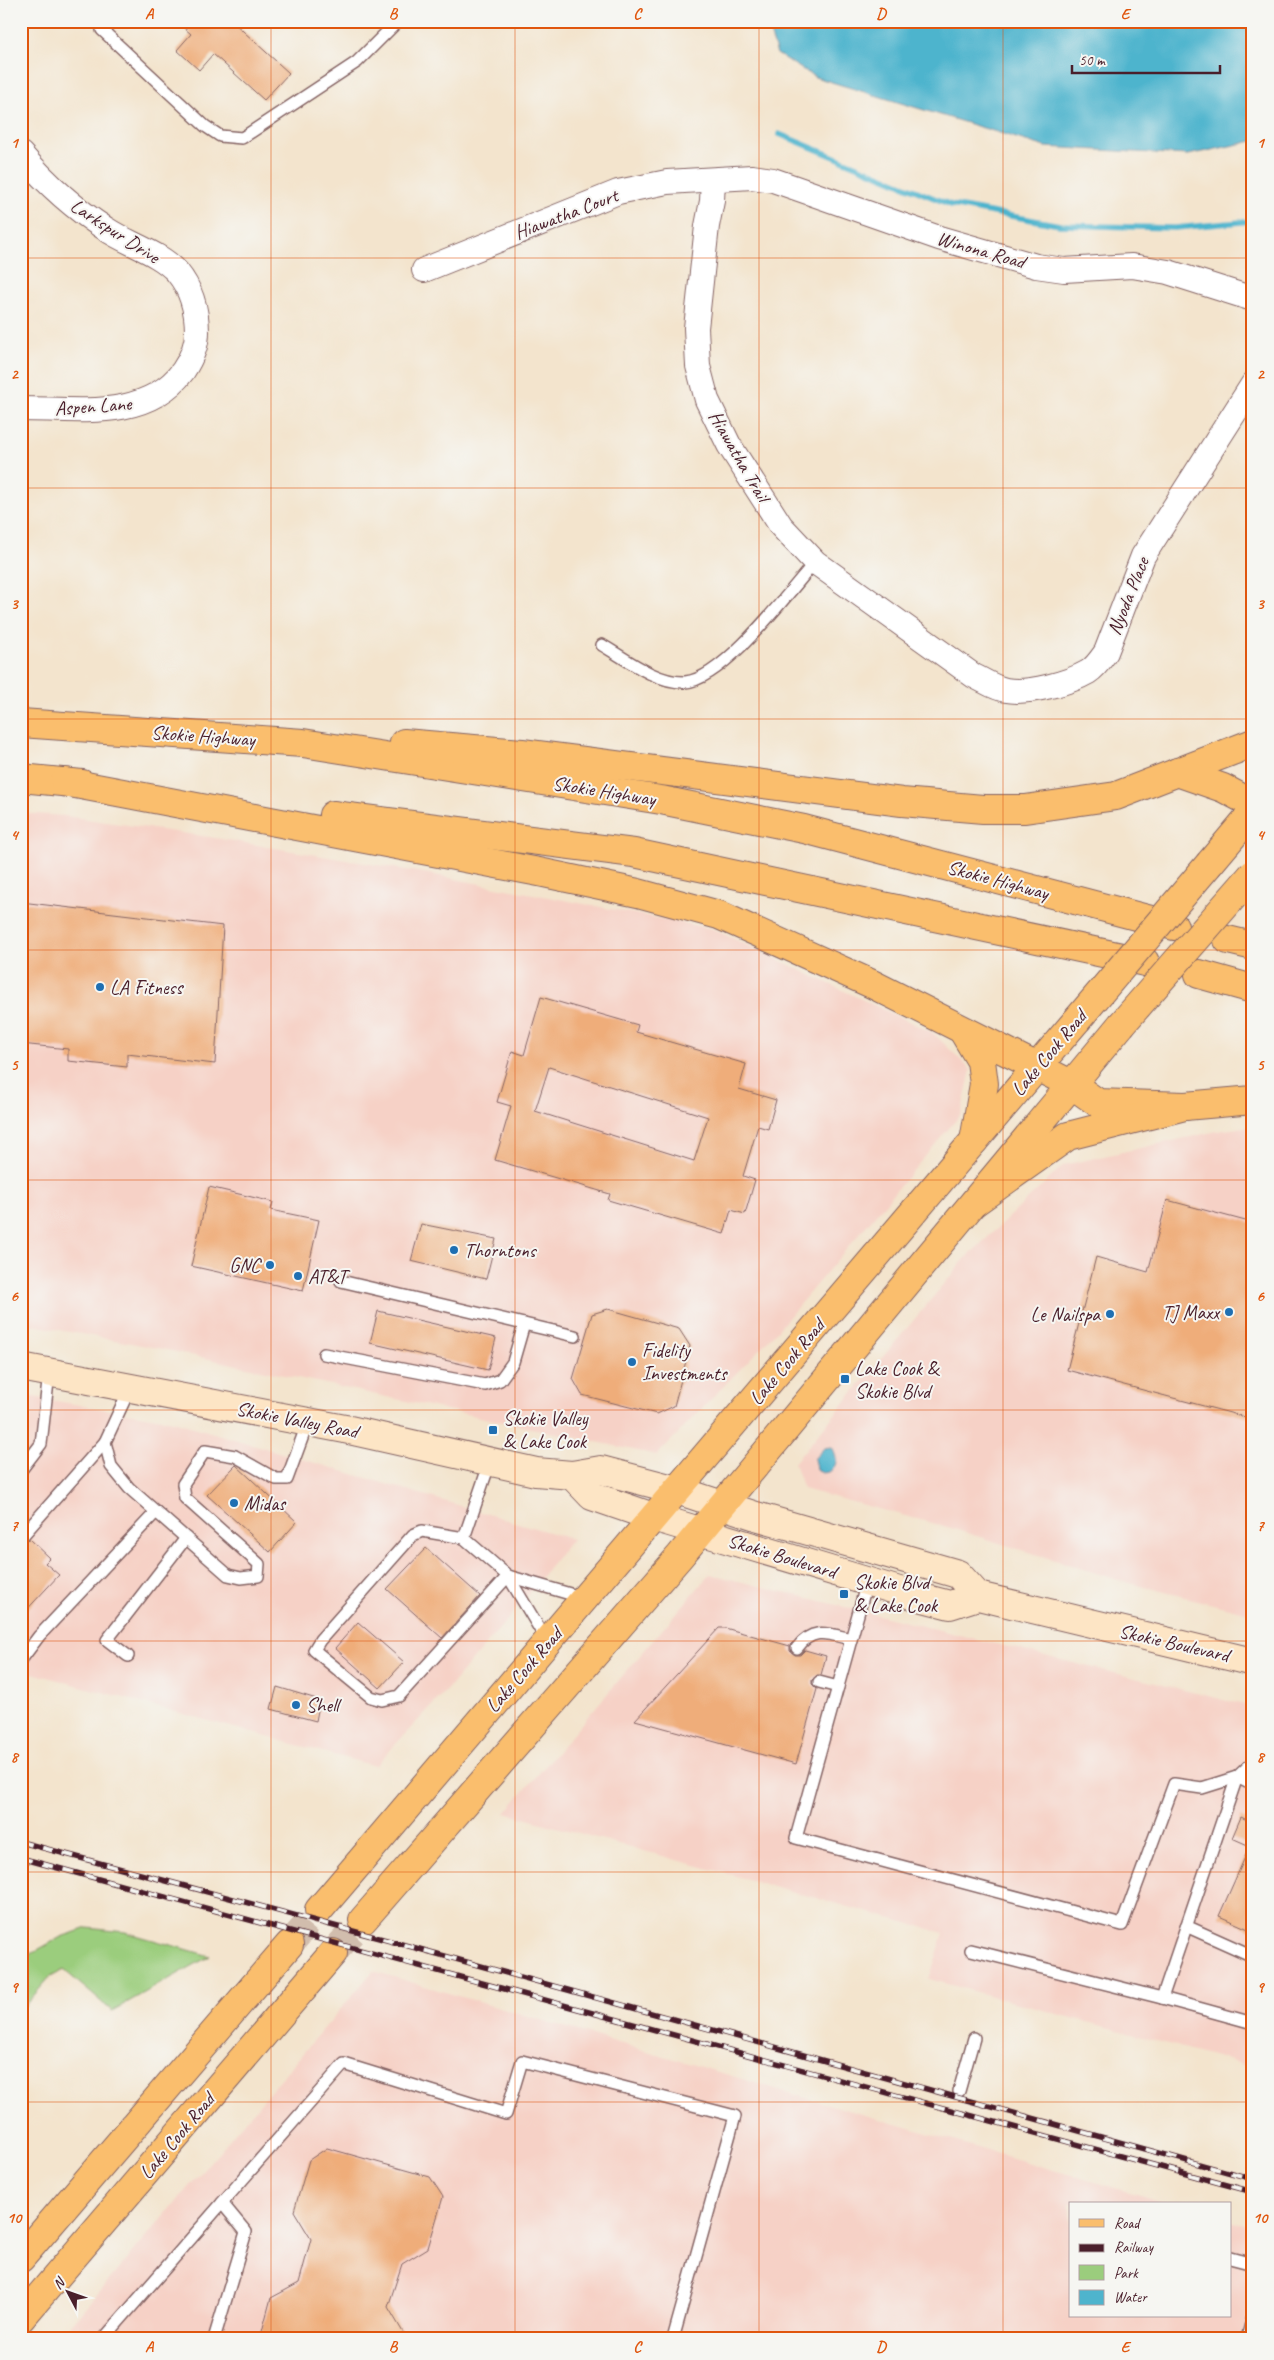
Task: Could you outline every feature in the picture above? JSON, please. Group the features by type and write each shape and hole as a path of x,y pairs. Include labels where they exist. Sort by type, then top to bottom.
{"main road":[{"name":"Skokie Highway","path":"21,723 303,743 662,800 795,827 1174,926"},
{"path":"303,743 407,742 522,753 902,802 983,809 1025,809 1116,796 1253,743"},
{"path":"1177,772 1223,788 1253,804"},
{"path":"21,778 634,853 1145,962"},
{"path":"65,782 638,893 719,916 830,964 1071,1084 1098,1103 1185,1106 1253,1100"},
{"name":"Lake Cook Road","path":"319,1910 1253,812"},
{"name":"Lake Cook Road","path":"363,1920 701,1531 1121,1024 1253,874"},
{"path":"1199,974 1253,989"},
{"path":"963,1031 981,1061 984,1084 974,1141"},
{"path":"974,1202 1068,1136 1185,1106"},
{"name":"Skokie Valley Road","path":"21,1367 308,1422 536,1472 572,1476 601,1470 678,1490 723,1505"},
{"path":"572,1476 592,1496 701,1531"},
{"name":"Skokie Boulevard","path":"723,1505 958,1574 978,1596"},
{"name":"Skokie Boulevard","path":"701,1531 867,1582 950,1605 978,1596 1253,1662"},
{"name":"Lake Cook Road","path":"21,2258 289,1945"},
{"name":"Lake Cook Road","path":"21,2318 333,1953"}],"street":[{"name":"Larkspur Drive","path":"21,154 47,184 77,210 107,230 167,264"},
{"name":"Winona Road","path":"713,180 752,177 773,180 939,238 1036,266 1064,270 1132,266 1168,272 1253,299"},
{"name":"Hiawatha Court","path":"424,270 618,192 667,182 713,180"},
{"name":"Hiawatha Trail","path":"713,180 696,328 698,366 706,400 729,445 782,526 815,562 942,653"},
{"name":"Aspen Lane","path":"21,409 113,409 136,405 173,385 191,360 197,340 197,314 187,288 177,272 167,264"},
{"name":"Nyoda Place","path":"942,653 994,687 1023,692 1060,683 1088,672 1099,663 1106,652 1143,556 1253,384"}],"lane":[{"path":"102,30 204,126 220,136 242,138 357,62 398,21"},
{"path":"602,645 646,671 684,682 698,679 724,663 815,562"},
{"path":"341,1281 575,1336"},
{"path":"324,1354 485,1385 500,1380 513,1362 524,1324"},
{"path":"21,1470 41,1444 49,1373"},
{"path":"24,1534 105,1442 130,1388"},
{"path":"105,1442 111,1466 129,1488 228,1575 240,1578 258,1576 259,1564 185,1498 183,1484 206,1451 236,1456 276,1479 287,1480 308,1422"},
{"path":"464,1538 490,1462"},
{"path":"21,1660 39,1636 156,1512"},
{"path":"508,1576 399,1696 382,1700 370,1697 314,1650 320,1640 414,1535 422,1531 464,1538 508,1576 548,1642"},
{"path":"128,1656 107,1640 186,1538"},
{"path":"508,1576 586,1598"},
{"path":"867,1582 796,1838 1122,1925 1174,1784 1202,1788 1237,1777 1253,1785"},
{"path":"797,1648 804,1638 816,1634 825,1633 851,1639"},
{"path":"819,1682 838,1688"},
{"path":"1162,1998 1237,1777 1252,1761"},
{"path":"1186,1926 1253,1956"},
{"path":"971,1950 1253,2023"},
{"path":"959,2091 974,2038"},
{"path":"109,2339 106,2336 344,2064 506,2114 522,2061 735,2116 673,2339"},
{"path":"214,2339 246,2232 222,2203"},
{"path":"1232,2259 1253,2264"},
{"path":"1247,2339 1253,2316"}],"shaded area":[{"path":"21,813 65,816 209,837 424,873 713,929 933,1033 971,1070 961,1114 776,1332 657,1455 158,1348 21,1323"},
{"path":"1253,1126 1253,1614 1125,1582 951,1528 803,1489 794,1463 965,1259 1064,1165 1217,1131"},
{"path":"21,1395 173,1421 572,1539 507,1620 443,1694 375,1766 21,1670"},
{"path":"710,1574 1253,1707 1253,2067 929,1979 944,1933 505,1813"},
{"path":"373,1971 1163,2202 1069,2202 1069,2318 1232,2318 1232,2222 1253,2228 1253,2339 59,2339"}],"green space":[{"path":"87,1928 125,1932 210,1956 112,2011 64,1970 49,1978 21,2010 21,1959 61,1937"}],"water":[{"path":"772,21 1253,21 1253,141 1188,155 1046,147 815,77 777,54 769,30"},
{"path":"832,1447 836,1463 829,1472 822,1473 816,1469 814,1459 824,1448"}],"building":[{"path":"176,21 232,21 289,73 264,100 213,54 199,70 177,50 191,34"},
{"path":"21,902 223,926 215,1064 127,1054 127,1067 68,1061 68,1049 21,1044"},
{"path":"541,997 638,1025 636,1032 746,1064 739,1089 776,1100 768,1129 758,1126 743,1176 755,1180 745,1214 731,1210 724,1234 608,1200 610,1194 495,1160 511,1106 497,1102 512,1051 524,1055","holes":["549,1067 708,1117 694,1161 535,1111"]},
{"path":"209,1187 273,1202 271,1210 319,1220 303,1291 191,1266"},
{"path":"1167,1200 1253,1223 1253,1419 1067,1370 1096,1257 1148,1272"},
{"name":"Thorntons","path":"421,1224 496,1239 486,1279 411,1261"},
{"name":"Fidelity Investments","path":"608,1309 679,1329 690,1346 674,1406 657,1414 582,1395 573,1379 592,1314"},
{"path":"378,1311 496,1338 488,1370 370,1343"},
{"path":"236,1465 297,1522 270,1552 207,1495"},
{"path":"30,1539 50,1558 45,1563 59,1575 21,1616 21,1541"},
{"path":"426,1548 480,1596 442,1638 387,1589"},
{"name":"Shell","path":"358,1622 404,1662 380,1688 335,1648"},
{"path":"719,1628 790,1646 790,1651 795,1655 800,1655 805,1650 826,1656 821,1675 817,1675 812,1680 812,1684 817,1689 796,1764 635,1720"},
{"name":"Shell","path":"277,1687 320,1700 316,1721 271,1709"},
{"path":"1241,1817 1253,1823 1253,1931 1219,1916 1250,1846 1232,1838"},
{"path":"327,2148 430,2177 443,2197 428,2248 402,2264 388,2307 407,2339 260,2339 271,2298 299,2283 311,2239 294,2211 309,2160"}],"waterway":[{"path":"779,134 951,205 1060,225 1175,228 1253,221"}],"tunnel":[{"path":"289,1945 319,1910"},
{"path":"333,1953 363,1920"}],"railway":[{"path":"21,1842 394,1942 1253,2179"},
{"path":"21,1858 1253,2192"}],"place":[{"name":"LA Fitness","path":"100,987"},
{"name":"Thorntons","path":"454,1250"},
{"name":"GNC","path":"270,1265"},
{"name":"AT&T","path":"298,1276"},
{"name":"TJ Maxx","path":"1229,1312"},
{"name":"Le Nailspa","path":"1110,1314"},
{"name":"Fidelity Investments","path":"632,1362"},
{"name":"Lake Cook & Skokie Blvd","path":"845,1379"},
{"name":"Skokie Valley & Lake Cook","path":"493,1430"},
{"name":"Midas","path":"234,1503"},
{"name":"Skokie Blvd & Lake Cook","path":"844,1594"},
{"name":"Shell","path":"296,1705"}]}
